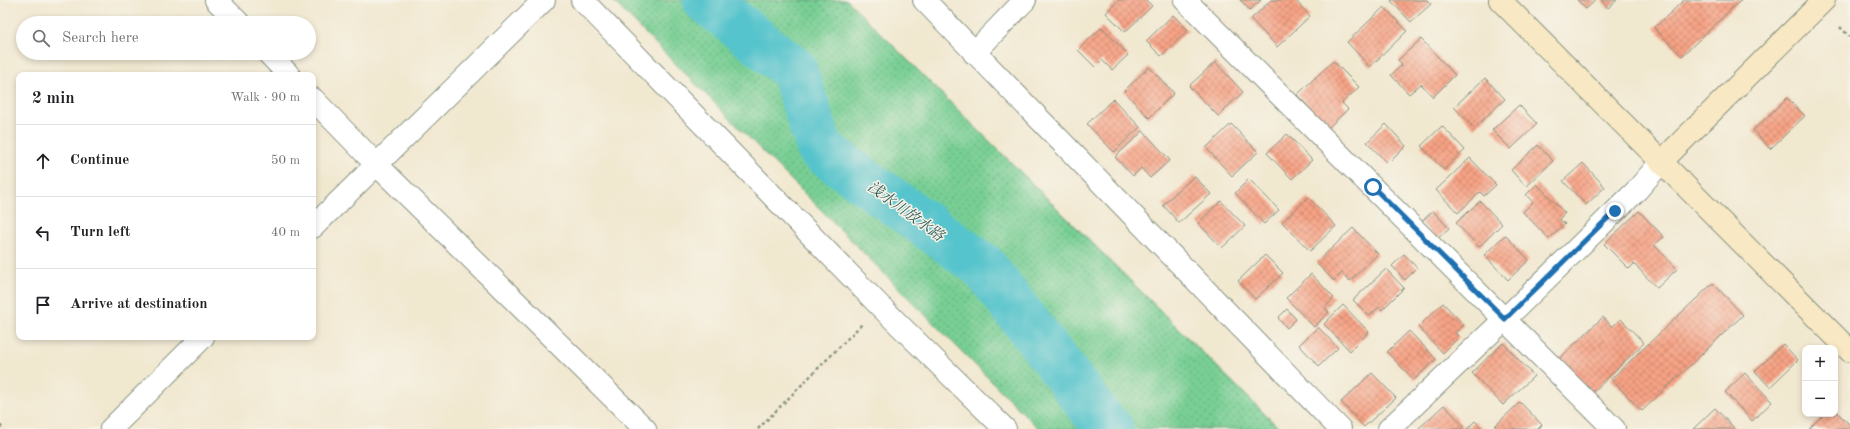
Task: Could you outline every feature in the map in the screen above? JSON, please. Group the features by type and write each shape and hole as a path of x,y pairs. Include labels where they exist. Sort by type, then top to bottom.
{"street":[{"path":"216,0 232,16"},
{"path":"316,223 544,0"},
{"path":"582,0 880,306 1005,429"},
{"path":"924,0 1340,429"},
{"path":"974,53 1025,0"},
{"path":"1185,0 1614,429"},
{"path":"1500,0 1850,351"},
{"path":"1389,429 1505,319 1637,190 1662,161 1824,0"},
{"path":"275,60 287,72"},
{"path":"316,102 376,164 645,429"},
{"path":"111,429 200,340"}],"path":[{"path":"1840,27 1850,37"},
{"path":"758,429 880,306"},
{"path":"0,425 4,429"}],"green space":[{"path":"612,0 847,0 1280,429 1039,429"}],"building":[{"path":"1119,0 1146,0 1152,6 1125,32 1106,13"},
{"path":"1240,0 1261,0 1250,10"},
{"path":"1271,0 1295,0 1310,16 1277,47 1251,19"},
{"path":"1427,0 1431,4 1411,22 1391,1"},
{"path":"1577,0 1596,0 1586,9"},
{"path":"1601,0 1617,0 1608,8"},
{"path":"1684,0 1741,0 1682,56 1654,28"},
{"path":"1384,7 1407,31 1370,67 1347,42"},
{"path":"1173,15 1188,30 1161,56 1146,41"},
{"path":"1102,27 1128,55 1112,70 1102,60 1095,67 1078,50"},
{"path":"1421,39 1455,75 1433,97 1421,84 1409,94 1391,75 1402,65 1398,60"},
{"path":"1333,61 1359,87 1342,103 1348,109 1328,128 1297,95"},
{"path":"1215,62 1243,92 1218,116 1189,86"},
{"path":"1149,67 1174,93 1149,118 1124,91"},
{"path":"1485,78 1505,99 1474,128 1454,107"},
{"path":"1787,98 1805,116 1770,149 1753,130"},
{"path":"1113,99 1140,127 1114,152 1087,124"},
{"path":"1519,105 1537,124 1511,149 1492,130"},
{"path":"1231,124 1258,152 1232,176 1206,148"},
{"path":"1386,124 1406,146 1388,164 1367,142"},
{"path":"1442,126 1465,150 1444,170 1421,146"},
{"path":"1143,131 1170,160 1150,178 1141,168 1133,176 1115,157"},
{"path":"1287,134 1312,160 1292,179 1267,153"},
{"path":"1538,145 1553,161 1526,187 1511,170"},
{"path":"1470,158 1496,185 1484,196 1480,192 1458,213 1436,190"},
{"path":"1583,163 1605,187 1586,205 1563,181"},
{"path":"1194,176 1211,194 1179,223 1163,205"},
{"path":"1249,179 1279,210 1264,224 1235,193"},
{"path":"1537,184 1565,213 1559,219 1565,224 1549,239 1523,212 1533,202 1526,195"},
{"path":"1308,197 1336,226 1310,251 1282,222"},
{"path":"1221,201 1245,226 1222,248 1198,223"},
{"path":"1480,201 1502,224 1479,247 1456,223"},
{"path":"1433,211 1449,228 1437,239 1421,222"},
{"path":"1639,211 1664,237 1654,245 1677,269 1657,288 1634,264 1629,269 1604,244"},
{"path":"1353,228 1378,254 1350,281 1342,273 1334,281 1316,263"},
{"path":"1505,235 1529,260 1508,280 1484,255"},
{"path":"1404,254 1417,268 1405,280 1392,266"},
{"path":"1265,255 1283,273 1255,299 1238,281"},
{"path":"1386,269 1404,288 1382,310 1379,307 1369,316 1353,300"},
{"path":"1311,274 1334,298 1325,308 1329,312 1314,327 1286,298"},
{"path":"1713,283 1743,315 1642,411 1611,379"},
{"path":"1443,303 1464,325 1455,333 1459,337 1443,353 1418,327"},
{"path":"1343,305 1369,332 1350,351 1324,324"},
{"path":"1287,309 1296,319 1287,328 1278,318"},
{"path":"1603,317 1612,327 1621,319 1644,343 1592,393 1559,359"},
{"path":"1318,327 1338,348 1319,366 1299,345"},
{"path":"1409,331 1436,359 1414,380 1387,352"},
{"path":"1503,343 1534,376 1503,405 1472,373"},
{"path":"1783,344 1798,360 1770,387 1755,371"},
{"path":"1372,373 1396,398 1364,427 1341,402"},
{"path":"1745,373 1772,402 1752,421 1725,392"},
{"path":"1520,402 1542,425 1538,429 1498,429 1495,426"},
{"path":"1444,405 1464,426 1461,429 1418,429"},
{"path":"1715,408 1735,429 1693,429"},
{"path":"1838,413 1850,425 1849,429 1809,429 1821,417 1838,417"},
{"path":"1475,421 1483,429 1467,429"}],"waterway":[{"name":"浅水川放水路","path":"706,0 794,70 820,149 983,266 1104,424 1110,429"}],"route":[{"path":"1373,187 1505,319 1615,211"}]}
